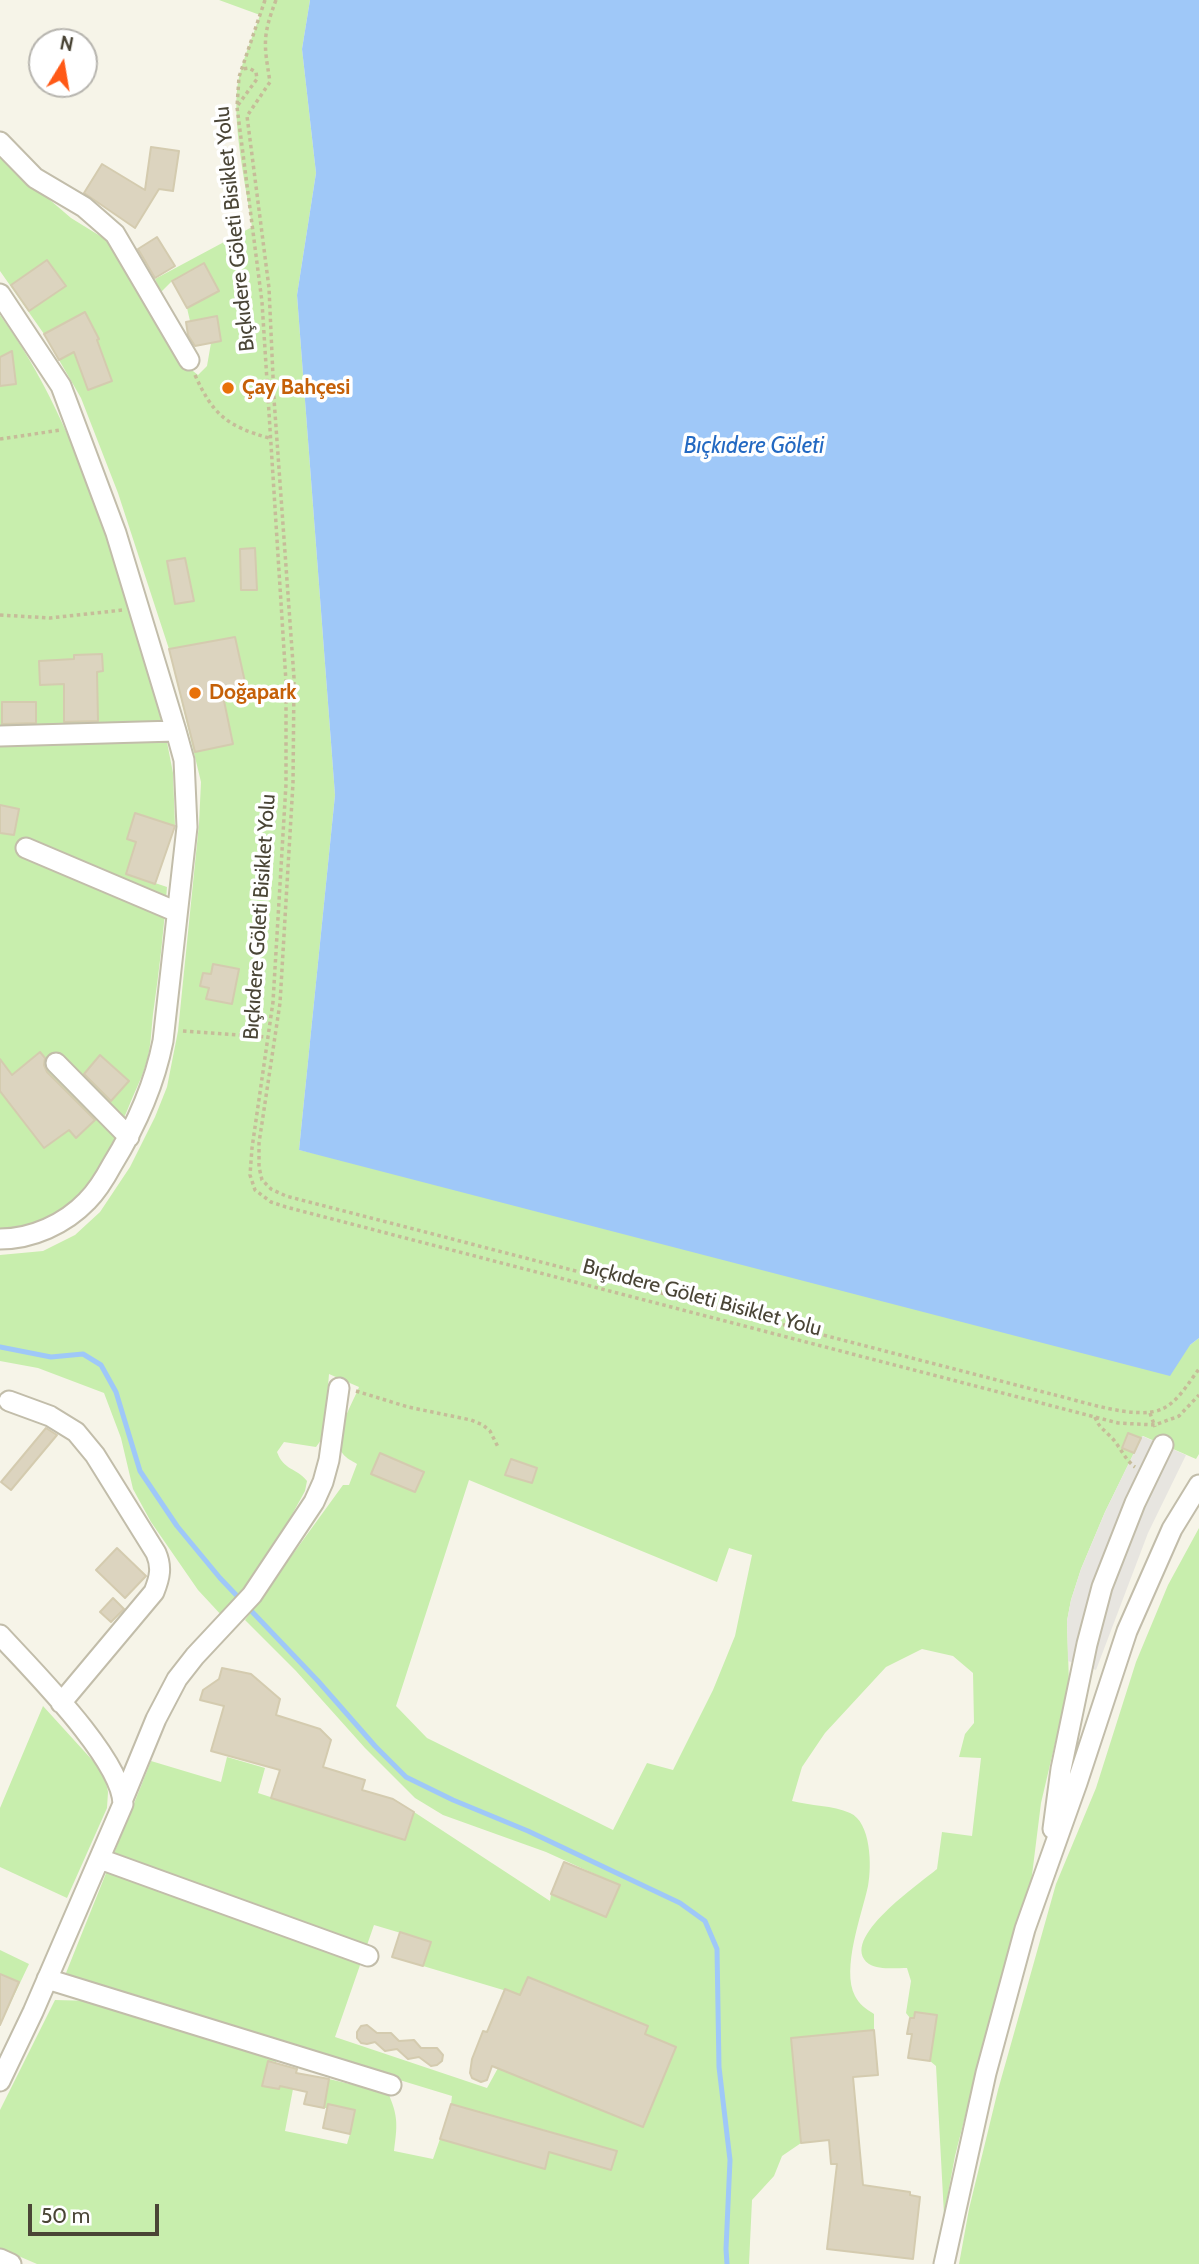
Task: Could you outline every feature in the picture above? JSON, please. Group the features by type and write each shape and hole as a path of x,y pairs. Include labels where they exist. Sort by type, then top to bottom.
{"street":[{"path":"0,142 35,178 84,207 115,234 189,360"},
{"path":"0,294 61,386 116,533 184,760 188,807 164,1030 157,1071 129,1137 99,1186 74,1213 43,1231 0,1239"},
{"path":"0,736 176,731"},
{"path":"26,848 177,912"},
{"path":"56,1063 129,1137"},
{"path":"0,2081 100,1859 156,1718 177,1679 252,1595 314,1502 323,1482 339,1388"},
{"path":"9,1401 50,1416 76,1432 95,1455 161,1563 154,1592 61,1703"},
{"path":"1049,1861 1061,1769 1087,1644 1102,1587 1163,1445"},
{"path":"944,2264 1006,1991 1024,1929 1127,1631 1172,1529 1199,1485"},
{"path":"0,1635 61,1703 99,1751 117,1777 123,1799"},
{"path":"100,1859 368,1956"},
{"path":"47,1979 391,2085"},
{"path":"0,2259 11,2264"}],"path":[{"name":"Bıçkıdere Göleti Bisiklet Yolu","path":"265,0 242,69 237,107 262,302 282,608 286,784 273,1002 251,1148 250,1175 255,1190 271,1202 1118,1423 1155,1425 1179,1416 1199,1395"},
{"path":"276,0 264,44 270,82 247,116 269,288 274,399 294,678 293,783 280,1003 260,1143 259,1167 262,1180 271,1189 286,1196 1124,1411 1147,1413 1163,1409 1178,1396 1199,1369"},
{"path":"237,107 257,79 256,72 249,68 242,69"},
{"path":"189,360 214,410 231,423 270,438"},
{"path":"0,439 77,428"},
{"path":"0,615 50,618 139,607"},
{"path":"164,1030 268,1037"},
{"path":"339,1388 437,1414 471,1420 490,1431 498,1447"},
{"path":"1095,1417 1099,1428 1110,1436 1129,1463 1148,1476"}],"green space":[{"path":"219,0 310,0 302,49 316,173 297,295 335,795 299,1150 1190,1345 1199,1338 1199,1454 1196,1459 1143,1436 1141,1438 1128,1434 1122,1448 1134,1453 1105,1512 1071,1600 1067,1621 1069,1684 1041,1803 1030,1891 978,2066 955,2156 944,2215 936,2066 930,2061 937,2016 915,2012 913,2018 910,2018 906,2013 911,1981 907,1968 873,1966 862,1954 864,1941 885,1912 937,1869 942,1832 972,1836 981,1758 959,1757 965,1734 974,1723 973,1673 953,1656 922,1649 886,1667 825,1733 802,1767 792,1801 850,1813 857,1818 866,1835 870,1856 868,1886 854,1941 850,1971 855,1996 874,2014 874,2030 791,2038 801,2143 782,2156 774,2176 752,2200 749,2264 37,2264 0,2248 0,2110 55,2000 93,2001 276,2058 276,2062 268,2061 263,2086 293,2089 285,2131 347,2144 350,2134 328,2105 324,2108 329,2079 388,2093 396,2122 394,2151 433,2159 440,2139 545,2168 555,2133 451,2104 452,2096 101,1989 66,1973 151,1761 221,1782 227,1757 265,1768 258,1793 404,1840 414,1812 550,1901 551,1894 606,1917 619,1885 546,1852 443,1815 415,1798 245,1620 343,1485 349,1485 357,1464 343,1454 339,1439 344,1420 359,1387 329,1374 324,1436 316,1447 284,1442 277,1452 283,1463 307,1481 305,1491 265,1564 224,1618 198,1590 151,1522 133,1489 121,1438 104,1393 38,1368 0,1361 0,1255 43,1251 75,1235 100,1212 130,1167 167,1087 178,1031 201,782 169,649 118,493 81,398 44,334 0,271 0,150 43,194 71,218 105,239 124,259 183,363 198,375 207,366 211,343 221,341 217,316 190,321 187,308 219,290 204,264 172,281 161,292 155,279 252,227 236,111 241,69 260,15","holes":["469,1480 717,1582 729,1548 752,1555 735,1636 713,1690 673,1770 647,1763 613,1830 427,1738 396,1706","374,1925 431,1942 423,1966 520,1995 528,1977 648,2026 645,2034 676,2047 644,2126 498,2068 487,2088 335,2037"]},
{"path":"0,315 30,361 56,409 78,460 116,566 163,725 0,731"},
{"path":"166,737 173,773 175,826 155,883 167,887 147,1061 109,1150 82,1190 47,1218 25,1226 0,1229 0,741"},
{"path":"1199,1528 1199,2264 959,2264 969,2209 998,2090 1056,1884 1096,1788 1136,1662 1168,1585"},
{"path":"43,1706 104,1773 108,1792 107,1808 67,1898 0,1867 0,1808"},
{"path":"0,1950 29,1964 0,2025"}],"shaded area":[{"path":"1142,1436 1186,1455 1148,1533 1096,1670 1068,1661 1067,1621 1071,1600 1105,1512"}],"water":[{"name":"Bıçkıdere Göleti","path":"310,0 1199,0 1199,1338 1190,1345 1170,1376 299,1150 335,795 297,295 316,173 302,49"}],"building":[{"path":"151,147 179,151 173,191 159,189 135,228 84,193 102,164 145,190"},
{"path":"157,237 175,266 155,278 138,249"},
{"path":"47,260 66,286 29,311 11,285"},
{"path":"204,263 219,291 187,308 172,281"},
{"path":"85,312 99,339 97,340 112,381 88,390 74,352 59,360 44,334"},
{"path":"217,316 221,341 195,346 188,335 186,322"},
{"path":"12,351 16,384 0,386 0,357"},
{"path":"255,548 257,590 241,590 240,549"},
{"path":"185,558 194,601 175,604 167,561"},
{"name":"Doğapark","path":"235,637 247,691 223,696 233,744 195,752 169,649"},
{"path":"102,654 103,671 97,672 98,721 64,722 64,684 40,685 39,661"},
{"path":"2,702 36,702 36,723 2,724"},
{"path":"0,805 19,809 14,835 0,833"},
{"path":"135,813 175,826 155,884 126,874 136,842 127,839"},
{"path":"213,964 239,969 232,1004 206,999 209,988 200,986 203,973 211,974"},
{"path":"40,1052 45,1058 47,1072 95,1120 76,1138 69,1130 44,1148 0,1091 0,1059 12,1075"},
{"path":"100,1055 129,1081 111,1101 84,1074"},
{"path":"46,1428 57,1435 11,1490 1,1482"},
{"path":"1128,1433 1141,1438 1134,1453 1122,1448"},
{"path":"380,1453 424,1472 415,1492 371,1474"},
{"path":"511,1459 537,1468 532,1483 505,1475"},
{"path":"117,1548 146,1576 125,1598 96,1570"},
{"path":"113,1598 124,1609 111,1622 100,1612"},
{"path":"222,1668 251,1674 280,1699 276,1715 320,1729 331,1740 323,1767 365,1780 362,1790 393,1799 414,1812 405,1840 271,1798 280,1770 211,1751 224,1706 200,1700 203,1690 219,1679"},
{"path":"564,1862 620,1885 606,1917 551,1894"},
{"path":"400,1932 431,1942 423,1966 392,1957"},
{"path":"0,1974 19,1982 0,2025"},
{"path":"528,1977 648,2026 645,2034 676,2047 643,2127 492,2066 487,2080 481,2082 472,2078 472,2059 505,1989 520,1995"},
{"path":"915,2012 937,2015 930,2061 908,2058 912,2034 907,2034 910,2018 914,2018"},
{"path":"367,2025 377,2033 391,2033 399,2041 414,2040 421,2048 437,2048 443,2055 442,2061 431,2066 419,2057 408,2059 397,2049 385,2051 375,2042 361,2043 357,2032 361,2026"},
{"path":"874,2030 878,2075 853,2077 863,2185 910,2192 910,2195 920,2197 913,2259 827,2249 837,2164 831,2164 829,2140 801,2143 791,2038"},
{"path":"268,2061 297,2069 296,2073 329,2079 324,2108 304,2104 307,2092 280,2086 279,2089 262,2086"},
{"path":"328,2104 355,2110 350,2134 323,2128"},
{"path":"451,2104 617,2151 611,2170 549,2152 545,2169 440,2139"}],"waterway":[{"path":"0,1347 51,1357 83,1354 101,1365 116,1392 140,1471 177,1526 220,1578 406,1777 680,1903 705,1921 717,1949 719,2067 730,2160 727,2264"}],"place":[{"name":"Çay Bahçesi","path":"228,388"},
{"name":"Doğapark","path":"195,693"}]}
